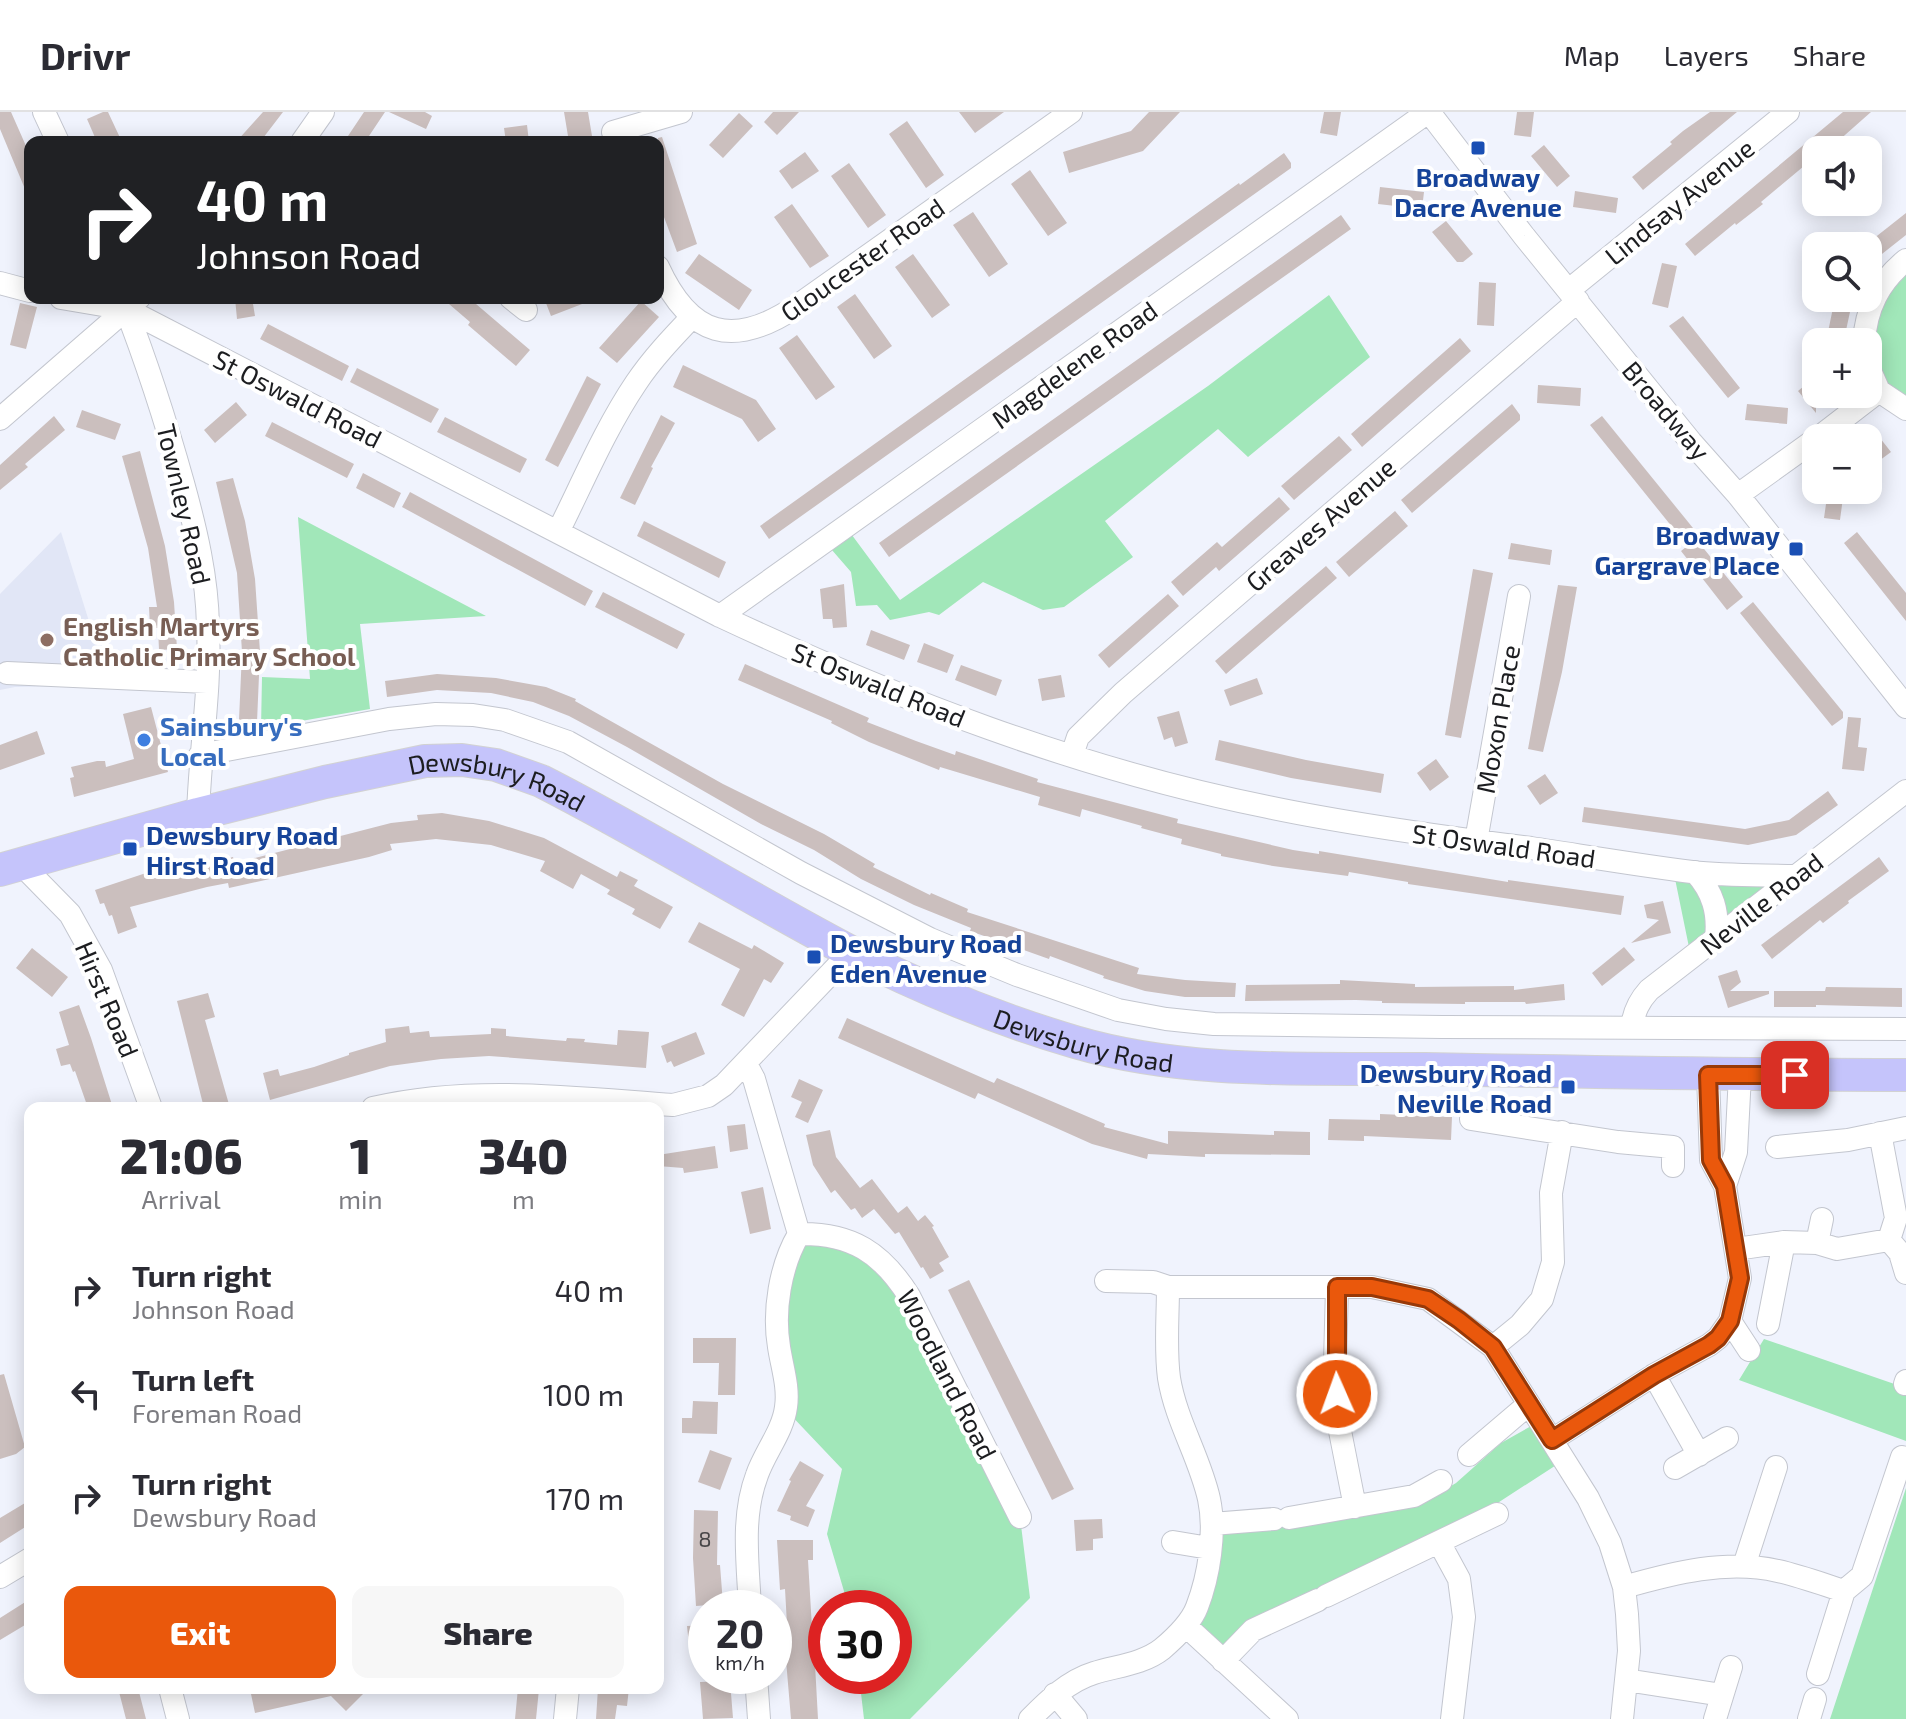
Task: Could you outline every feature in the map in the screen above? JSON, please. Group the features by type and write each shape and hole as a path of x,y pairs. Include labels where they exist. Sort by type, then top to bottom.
{"highway":[{"name":"Dewsbury Road","path":"10,866 325,782 425,761 462,760 496,765 541,781 851,952 971,1007 1075,1042 1139,1057 1271,1067 1708,1075 1906,1075"}],"street":[{"path":"44,112 55,136"},
{"path":"306,136 323,112"},
{"path":"613,129 681,112"},
{"name":"Gloucester Road","path":"692,317 715,328 740,332 777,320 1071,112"},
{"name":"Lindsay Avenue","path":"1574,295 1788,112"},
{"name":"Broadway","path":"1432,113 1519,229 1691,442 1738,495 1906,707"},
{"name":"Magdelene Road","path":"720,616 1432,113"},
{"path":"1865,328 1875,293 1906,260"},
{"path":"558,532 636,382 692,317 677,303 664,278"},
{"path":"0,283 24,289"},
{"name":"Greaves Avenue","path":"1072,755 1078,737 1123,693 1574,295"},
{"path":"0,419 127,304"},
{"name":"Townley Road","path":"130,304 162,406 204,571 209,626 198,814"},
{"name":"St Oswald Road","path":"133,304 720,616 894,693 1072,755 1146,778 1267,807 1695,872 1795,876"},
{"path":"1882,393 1906,409"},
{"path":"1836,424 1857,408"},
{"path":"1738,495 1802,450"},
{"name":"Moxon Place","path":"1476,841 1519,596"},
{"path":"7,673 207,682"},
{"name":"Dewsbury Road","path":"200,755 405,717 473,715 505,720 568,742 801,873 921,935 1017,975 1118,1010 1166,1019 1214,1024 1906,1029"},
{"name":"Neville Road","path":"1632,1026 1639,1001 1649,990 1906,791"},
{"name":"Hirst Road","path":"10,866 70,914 101,970 149,1102"},
{"path":"1695,872 1706,885 1715,904 1718,921 1716,939"},
{"path":"664,1104 708,1096 724,1085 851,952"},
{"path":"746,1064 754,1079 799,1234 792,1246 781,1284 777,1317 787,1388 786,1410 757,1474 750,1501 746,1530 749,1590"},
{"path":"1552,1440 1654,1375 1709,1345 1730,1321 1740,1278 1725,1186 1711,1160 1708,1075"},
{"path":"1725,1186 1736,1152 1740,1075"},
{"path":"399,1102 455,1094 626,1102"},
{"path":"1471,1119 1618,1142 1673,1147 1673,1166"},
{"path":"1777,1147 1848,1140 1906,1128"},
{"path":"1493,1347 1520,1325 1542,1299 1553,1262 1551,1193 1562,1132"},
{"path":"1880,1133 1896,1218 1889,1240"},
{"path":"1817,1243 1822,1219"},
{"name":"Woodland Road","path":"799,1234 815,1234 861,1245 894,1272 1020,1517"},
{"path":"1736,1249 1784,1242 1817,1243 1837,1249 1889,1240"},
{"path":"1889,1240 1900,1253 1906,1273"},
{"path":"1768,1324 1784,1242"},
{"path":"1106,1281 1153,1282 1168,1287 1372,1287 1428,1299 1493,1347 1588,1498 1610,1543 1624,1587 1629,1651 1622,1719"},
{"path":"1030,1719 1055,1694 1090,1674 1127,1665 1160,1651 1186,1626 1197,1609 1212,1524 1209,1497 1178,1414 1169,1377 1168,1287"},
{"path":"1337,1287 1335,1362 1339,1426 1355,1507"},
{"path":"1730,1321 1749,1350"},
{"path":"1654,1375 1699,1455"},
{"path":"1469,1455 1529,1404"},
{"path":"1675,1468 1727,1438"},
{"path":"1818,1674 1844,1591 1862,1576 1902,1457"},
{"path":"1744,1566 1776,1467"},
{"path":"1212,1524 1281,1518 1382,1503 1414,1496 1441,1481"},
{"path":"1223,1661 1253,1630 1440,1544 1497,1514"},
{"path":"1173,1542 1209,1548"},
{"path":"1440,1544 1459,1579 1464,1617 1452,1719"},
{"path":"0,1577 24,1563"},
{"path":"1624,1587 1680,1571 1744,1566 1776,1570 1844,1591"},
{"path":"1186,1626 1287,1719"},
{"path":"1715,1719 1731,1667"},
{"path":"1626,1680 1722,1695"},
{"path":"172,1694 178,1719"},
{"path":"565,1719 567,1694"},
{"path":"757,1694 759,1719"},
{"path":"1055,1694 1076,1719"}],"shaded area":[{"name":"English Martyrs Catholic Primary School","path":"61,532 109,685 0,690 0,594"}],"green space":[{"path":"1906,260 1906,409 1882,382 1882,328 1865,328 1874,312 1882,312 1882,299"},
{"path":"1329,295 1370,357 1248,457 1218,429 1105,521 1133,557 1064,607 1043,610 983,582 939,615 929,612 890,620 877,605 856,606 851,572 825,542 846,527 900,600 1208,386"},
{"path":"298,517 486,616 360,624 370,709 261,728 262,677 310,679"},
{"path":"1673,869 1795,876 1691,957"},
{"path":"799,1234 880,1258 1020,1517 1030,1598 910,1719 864,1719 861,1694 912,1694 912,1590 844,1590 827,1534 842,1469 786,1410 778,1341"},
{"path":"1764,1339 1906,1388 1906,1441 1739,1380"},
{"path":"1540,1421 1564,1460 1493,1506 1326,1596 1223,1661 1186,1626 1212,1524 1446,1489 1501,1443"},
{"path":"1906,1488 1906,1719 1830,1719"}],"building":[{"path":"0,112 11,112 24,141 24,187 0,129"},
{"path":"108,112 119,136 94,136 87,119"},
{"path":"263,112 283,112 265,136 241,136"},
{"path":"364,112 385,112 369,136 348,136"},
{"path":"389,112 425,112 432,116 426,129"},
{"path":"564,112 588,112 592,136 568,136"},
{"path":"773,112 799,112 777,135 764,122"},
{"path":"959,112 1004,112 975,133"},
{"path":"1149,112 1180,112 1143,151 1069,173 1063,152 1131,131"},
{"path":"1324,112 1341,112 1337,136 1320,133"},
{"path":"1517,112 1534,112 1531,137 1514,135"},
{"path":"1710,112 1737,112 1643,190 1632,177 1683,131"},
{"path":"1843,112 1871,112 1844,136 1814,136"},
{"path":"739,113 753,126 723,158 709,145"},
{"path":"907,121 944,175 926,188 889,134"},
{"path":"527,125 528,136 505,136 504,128"},
{"path":"664,143 697,244 677,252 664,217"},
{"path":"1544,145 1570,176 1557,187 1531,156"},
{"path":"1802,146 1802,168 1761,202 1763,204 1695,256 1685,244"},
{"path":"805,152 819,171 792,189 779,171"},
{"path":"1284,153 1291,168 769,539 760,526"},
{"path":"849,163 886,215 868,228 831,176"},
{"path":"1030,170 1067,223 1048,236 1011,184"},
{"path":"1380,187 1424,192 1422,209 1378,204"},
{"path":"1575,191 1618,198 1616,213 1573,207"},
{"path":"792,204 829,256 810,268 774,217"},
{"path":"973,212 1008,264 989,277 953,225"},
{"path":"1906,213 1906,235 1882,254 1882,232"},
{"path":"1341,215 1351,229 889,557 879,543"},
{"path":"1446,221 1473,254 1463,262 1457,262 1432,232"},
{"path":"699,254 752,290 739,310 685,273"},
{"path":"913,254 950,305 932,318 895,267"},
{"path":"1662,263 1677,266 1668,308 1652,304"},
{"path":"1479,282 1496,283 1494,326 1477,325"},
{"path":"855,294 892,346 874,359 837,307"},
{"path":"20,303 37,307 26,349 10,345"},
{"path":"236,304 253,304 255,316 237,319"},
{"path":"449,304 476,304 530,350 516,366 468,325 470,322"},
{"path":"546,304 582,304 551,316"},
{"path":"638,304 644,304 659,317 617,363 599,348"},
{"path":"1832,312 1850,312 1847,328 1829,328"},
{"path":"1683,316 1740,388 1728,398 1669,326"},
{"path":"268,324 349,366 342,381 260,339"},
{"path":"797,335 835,387 816,400 779,348"},
{"path":"1460,338 1471,351 1362,447 1351,434"},
{"path":"683,365 756,400 776,429 758,442 742,419 673,387"},
{"path":"357,368 439,409 431,423 350,382"},
{"path":"587,376 601,384 558,467 545,460"},
{"path":"1538,385 1581,388 1580,406 1537,403"},
{"path":"236,402 247,415 215,443 204,430"},
{"path":"1512,404 1520,420 1412,513 1401,500"},
{"path":"1747,404 1788,408 1787,424 1745,420"},
{"path":"82,410 121,424 115,440 76,427"},
{"path":"661,415 675,423 635,505 620,498"},
{"path":"54,416 65,430 0,490 0,465"},
{"path":"1602,416 1693,528 1681,538 1590,425"},
{"path":"445,417 527,459 520,473 437,432"},
{"path":"272,422 354,464 347,478 265,436"},
{"path":"1339,436 1352,450 1294,500 1281,486"},
{"path":"1882,441 1891,452 1882,459"},
{"path":"140,451 165,546 174,602 177,649 159,650 158,628 150,628 149,607 157,607 148,548 122,456"},
{"path":"363,473 401,493 394,508 356,488"},
{"path":"233,478 245,521 255,579 260,652 257,722 239,720 242,652 237,573 216,482"},
{"path":"410,492 593,591 585,606 402,507"},
{"path":"1279,497 1290,509 1219,571 1216,567 1183,596 1171,582 1217,542 1222,547"},
{"path":"1826,504 1842,504 1840,520 1824,518"},
{"path":"1395,511 1408,526 1349,577 1336,562"},
{"path":"644,521 726,562 719,578 637,536"},
{"path":"1857,532 1906,593 1906,621 1844,543"},
{"path":"1696,539 1743,597 1727,610 1681,551"},
{"path":"1511,543 1552,550 1550,565 1508,559"},
{"path":"1326,566 1337,578 1226,674 1215,661"},
{"path":"1473,569 1493,573 1461,738 1445,735"},
{"path":"844,584 847,627 833,628 832,619 823,619 820,589"},
{"path":"1558,585 1577,587 1562,672 1543,752 1528,749"},
{"path":"603,592 685,634 677,649 595,607"},
{"path":"1168,594 1179,606 1109,668 1098,655"},
{"path":"1753,602 1843,712 1843,718 1832,726 1740,613"},
{"path":"871,630 910,645 904,660 866,645"},
{"path":"924,643 954,655 947,673 917,662"},
{"path":"745,664 869,718 867,722 916,741 955,755 956,751 1038,779 1037,782 1178,819 1177,823 1293,850 1319,854 1319,851 1508,882 1624,896 1621,915 1408,884 1349,872 1348,876 1273,866 1221,856 1181,844 1182,839 1082,809 1080,817 1038,805 1040,797 940,767 939,770 869,742 832,721 738,680"},
{"path":"961,665 1002,680 996,696 955,680"},
{"path":"437,674 496,678 546,687 576,699 723,784 824,834 875,864 873,867 930,895 968,909 967,912 1139,968 1137,974 1236,983 1235,997 1185,997 1145,991 970,931 971,928 861,879 627,747 569,716 533,702 491,693 437,690 387,697 385,681"},
{"path":"1061,675 1065,697 1042,701 1038,679"},
{"path":"1257,678 1263,694 1230,706 1224,690"},
{"path":"151,707 168,772 74,797 71,767 105,761 106,767 134,759 123,714"},
{"path":"1179,711 1188,743 1175,747 1172,737 1164,740 1157,717"},
{"path":"1848,717 1861,718 1858,747 1867,748 1864,771 1842,769"},
{"path":"37,731 45,754 0,770 0,745"},
{"path":"1219,740 1384,774 1381,793 1291,778 1215,760"},
{"path":"1436,759 1449,777 1430,791 1417,773"},
{"path":"1545,774 1558,793 1540,805 1527,786"},
{"path":"1828,791 1838,805 1796,835 1748,845 1582,822 1584,807 1745,829 1789,820"},
{"path":"442,813 489,821 544,838 617,877 620,871 638,880 634,886 673,907 660,929 632,914 635,909 607,894 610,890 581,874 573,889 540,871 545,861 491,845 436,839 390,844 392,850 369,857 229,888 228,883 207,887 130,907 137,927 118,934 112,915 109,916 104,903 100,904 95,890 146,873 147,876 233,857 235,863 391,823 418,820 417,815"},
{"path":"1879,857 1889,871 1772,959 1761,945"},
{"path":"1663,901 1671,933 1631,943 1659,920 1647,918 1644,905"},
{"path":"699,922 752,949 754,945 784,963 771,983 764,979 744,1017 721,1005 740,969 688,942"},
{"path":"1624,947 1635,960 1602,986 1592,973"},
{"path":"32,948 68,977 52,997 16,968"},
{"path":"1737,970 1741,982 1730,991 1769,991 1769,994 1728,1008 1718,976"},
{"path":"1340,980 1415,984 1415,987 1514,986 1514,990 1564,984 1565,1000 1526,1004 1245,1001 1246,985 1340,984"},
{"path":"1826,987 1902,988 1902,1007 1774,1007 1774,991 1825,991"},
{"path":"208,993 215,1017 205,1020 228,1102 202,1102 177,1001"},
{"path":"79,1005 111,1102 86,1102 75,1071 70,1064 61,1066 56,1049 69,1045 59,1012"},
{"path":"847,1018 994,1083 997,1078 1105,1124 1104,1127 1168,1144 1168,1131 1274,1135 1274,1131 1310,1132 1310,1155 1205,1154 1205,1157 1148,1154 1147,1159 1092,1144 978,1093 975,1099 838,1038"},
{"path":"409,1026 410,1033 429,1031 430,1037 491,1034 491,1028 506,1029 506,1036 566,1041 567,1038 585,1039 584,1042 617,1045 618,1030 649,1032 646,1068 489,1056 441,1059 390,1066 270,1100 263,1073 278,1069 280,1076 314,1067 386,1042 385,1029"},
{"path":"696,1032 705,1054 674,1067 671,1061 667,1063 661,1046"},
{"path":"799,1079 823,1090 808,1123 795,1117 802,1102 791,1097"},
{"path":"1380,1114 1452,1117 1451,1140 1364,1136 1364,1141 1328,1140 1329,1119 1380,1120"},
{"path":"745,1124 748,1149 730,1152 727,1126"},
{"path":"830,1130 836,1157 860,1188 872,1179 898,1213 907,1206 918,1221 925,1215 934,1226 949,1257 939,1263 944,1271 930,1279 899,1232 895,1234 874,1209 862,1218 835,1190 831,1193 813,1165 806,1135"},
{"path":"715,1146 718,1168 684,1173 683,1168 664,1166 664,1154"},
{"path":"763,1187 771,1229 750,1234 741,1192"},
{"path":"969,1280 1074,1489 1052,1500 948,1290"},
{"path":"693,1338 736,1338 735,1395 718,1395 719,1363 693,1363"},
{"path":"4,1374 24,1448 0,1459 0,1375"},
{"path":"693,1401 718,1402 717,1434 682,1433 682,1418 692,1418"},
{"path":"710,1450 732,1458 720,1490 698,1482"},
{"path":"800,1461 824,1475 806,1506 815,1510 808,1527 777,1511"},
{"path":"24,1504 24,1528 0,1543 0,1518"},
{"path":"694,1510 718,1511 717,1565 720,1565 722,1590 695,1590"},
{"path":"1102,1519 1103,1538 1093,1539 1093,1550 1076,1551 1074,1520"},
{"path":"777,1540 813,1540 813,1560 808,1560 808,1694 817,1694 818,1719 791,1719 792,1590 780,1590"},
{"path":"24,1603 24,1626 0,1640 0,1618"},
{"path":"120,1694 140,1694 146,1719 126,1719"},
{"path":"251,1694 363,1694 346,1711 331,1696 255,1713"},
{"path":"517,1694 538,1694 536,1719 515,1719"},
{"path":"598,1694 628,1694 627,1706 617,1705 615,1719 596,1719"},
{"path":"701,1694 731,1694 733,1718 703,1719"}],"place":[{"name":"Broadway Dacre Avenue","path":"1478,148"},
{"name":"Broadway Gargrave Place","path":"1796,549"},
{"name":"English Martyrs Catholic Primary School","path":"47,640"},
{"name":"Sainsbury's Local","path":"144,740"},
{"name":"Dewsbury Road Hirst Road","path":"130,849"},
{"name":"Dewsbury Road Eden Avenue","path":"814,957"},
{"name":"Dewsbury Road Neville Road","path":"1568,1087"}],"route":[{"path":"1337,1394 1337,1287 1372,1287 1428,1299 1459,1320 1493,1347 1552,1440 1654,1375 1709,1345 1730,1321 1740,1278 1725,1186 1711,1160 1708,1075 1795,1075"}]}
